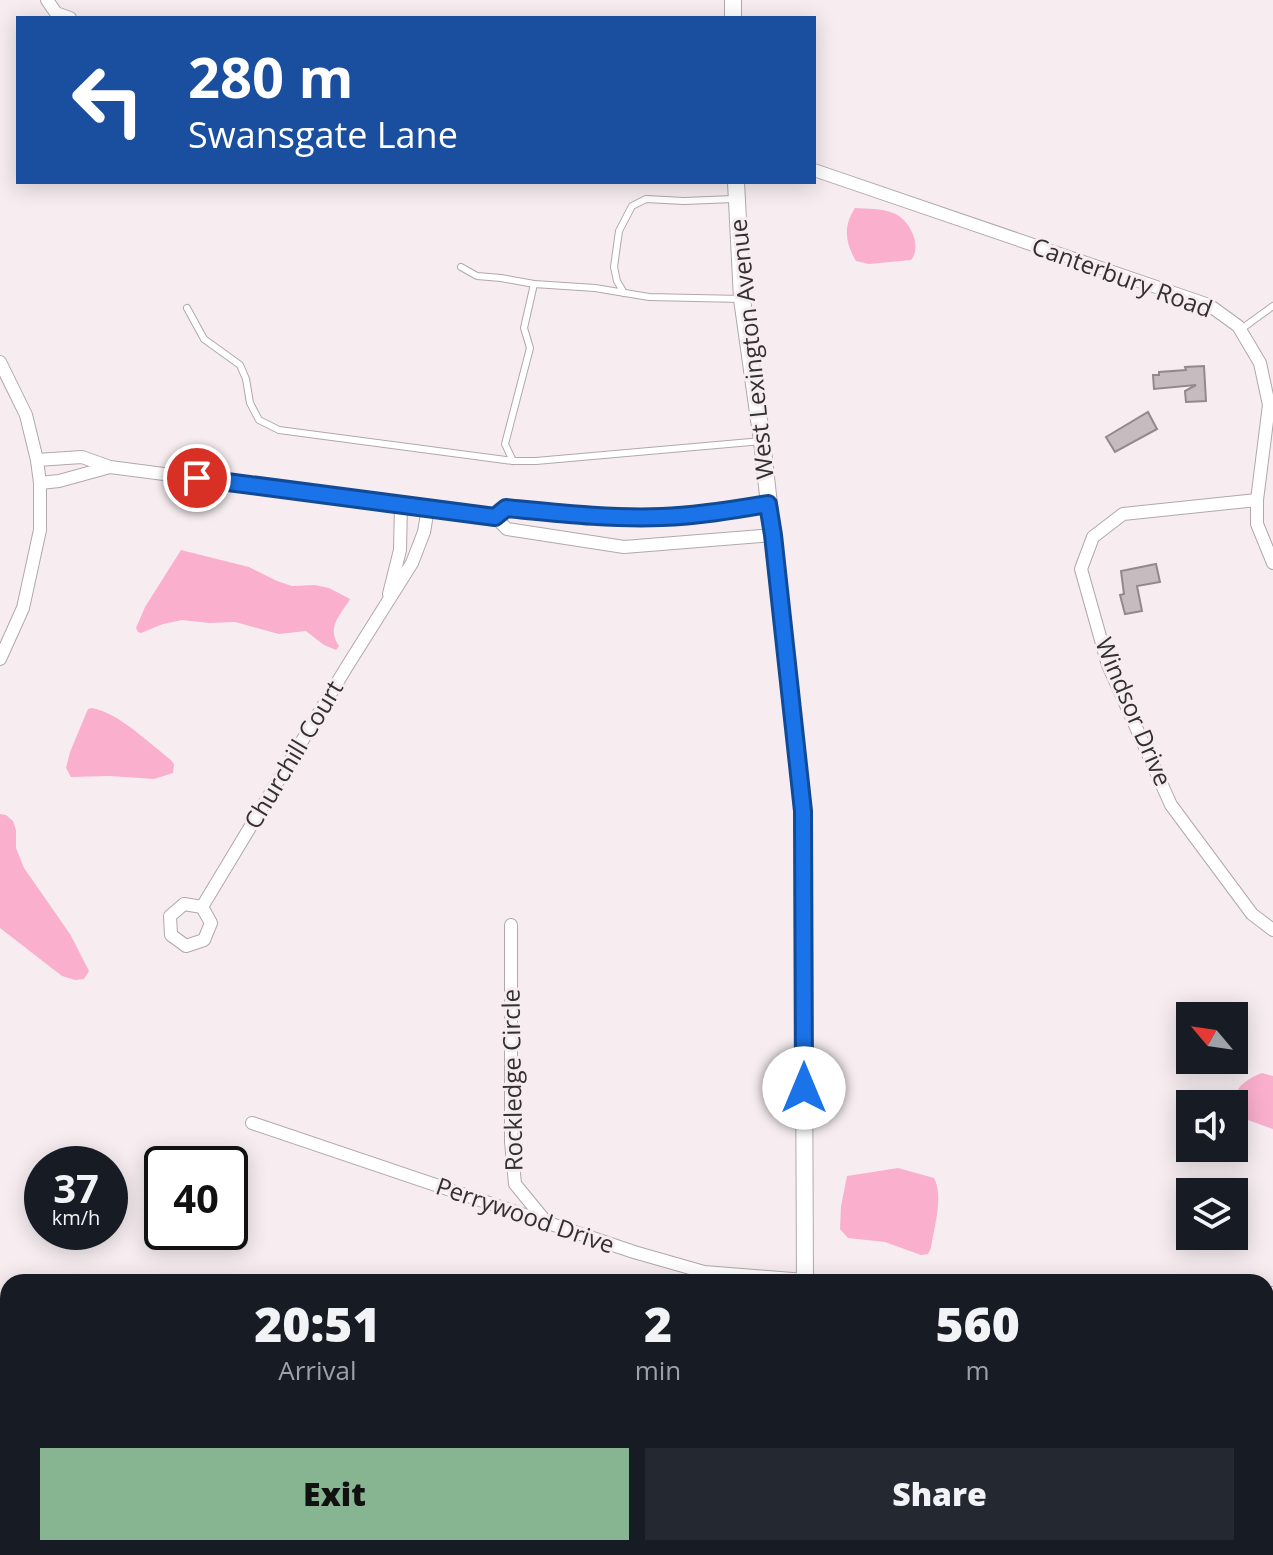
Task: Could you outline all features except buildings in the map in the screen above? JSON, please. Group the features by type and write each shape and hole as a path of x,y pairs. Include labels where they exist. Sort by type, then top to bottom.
{"street":[{"path":"47,0 55,16"},
{"name":"Canterbury Road","path":"816,171 1209,305 1238,326 1260,363 1269,405 1257,500 1257,524 1273,563"},
{"name":"West Lexington Avenue","path":"737,191 742,299 762,441 803,811 805,1274"},
{"path":"0,362 26,415 40,483 40,530 23,608 0,659"},
{"path":"37,460 82,457 110,467 495,517 507,529 624,547 773,535"},
{"path":"40,483 110,467"},
{"name":"Windsor Drive","path":"1257,500 1123,514 1093,537 1081,569 1108,665 1171,805 1252,914 1273,930"},
{"name":"Churchill Court","path":"386,605 400,550 401,504"},
{"path":"495,517 506,508 662,517 768,504"},
{"name":"Churchill Court","path":"202,907 412,563 424,532 428,508"},
{"name":"Rockledge Circle","path":"511,925 511,1142 515,1184 547,1223"},
{"name":"Perrywood Drive","path":"252,1123 634,1252 704,1272 726,1274"}],"lane":[{"path":"624,293 614,267 619,231 632,206 646,199 684,201 737,191"},
{"path":"461,267 477,276 534,284 595,288 649,297 742,299"},
{"path":"513,461 505,444 530,348 524,328 534,284"},
{"path":"1240,330 1273,306"},
{"path":"187,308 204,339 240,365 250,403 259,420 279,430 513,461 762,441"}],"shaded area":[{"path":"855,208 889,211 904,220 915,240 911,260 869,264 856,261 847,234"},
{"path":"181,550 249,567 292,586 329,588 350,599 334,627 339,646 336,650 324,645 306,631 279,634 235,622 182,620 138,632 136,628 145,607"},
{"path":"88,709 113,716 143,737 171,760 173,773 154,779 71,777 66,768 70,752"},
{"path":"0,814 13,821 16,848 24,868 70,934 89,971 84,979 62,976 0,928"},
{"path":"1262,1073 1273,1076 1273,1129 1248,1120 1248,1090 1239,1090 1251,1078"},
{"path":"898,1168 934,1178 937,1186 937,1212 928,1254 921,1255 885,1242 848,1238 840,1229 847,1176"}],"route":[{"path":"197,478 495,517 506,508 662,517 768,504 803,811 804,1088"}]}
